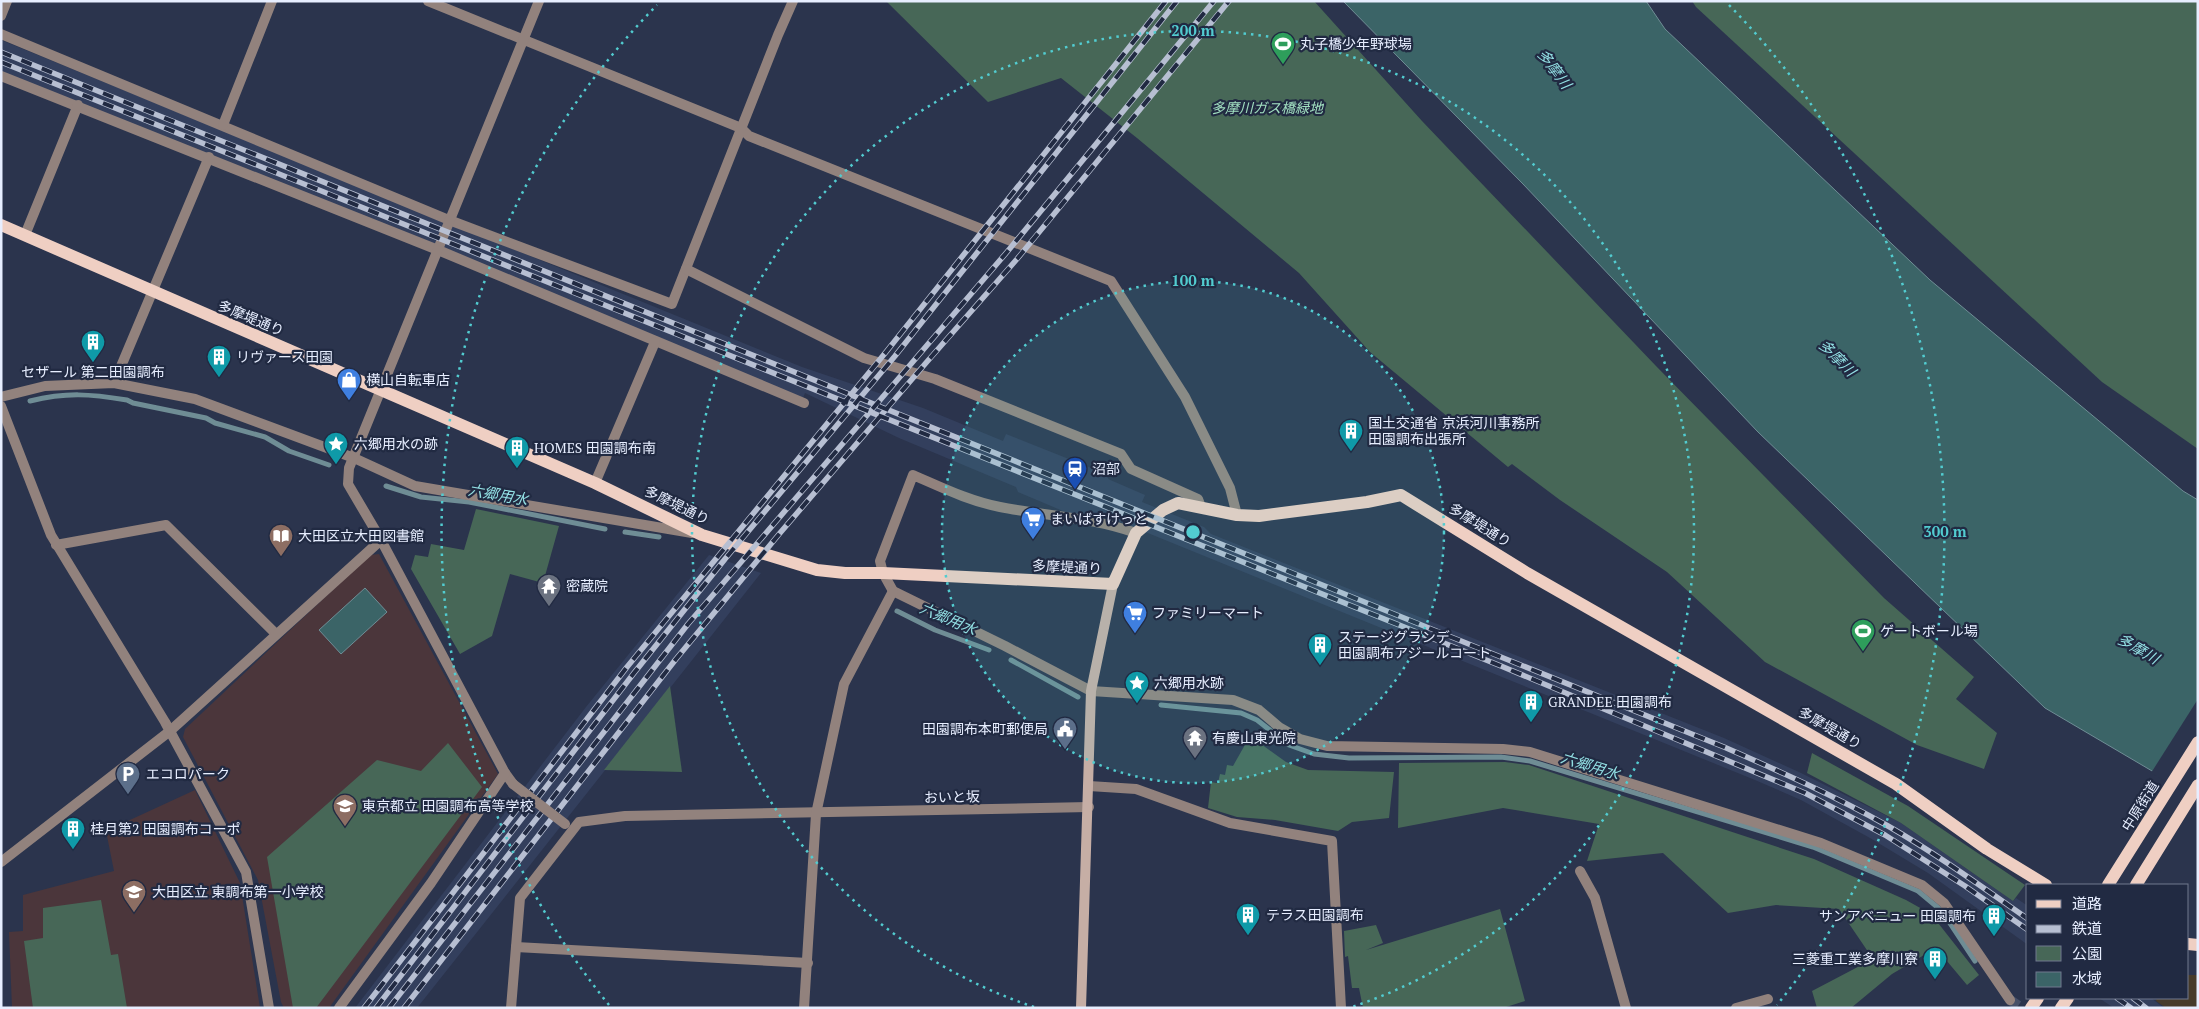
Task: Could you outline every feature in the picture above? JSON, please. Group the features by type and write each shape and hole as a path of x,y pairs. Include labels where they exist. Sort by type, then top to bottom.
{"main road":[{"name":"多摩堤通り","path":"1,226 595,483 702,535 817,570 845,574 883,573 1113,584 1136,533 1163,510 1178,503 1237,515 1259,516 1366,502 1396,495 1406,496 1527,572 1896,784 1987,849 2044,884"},
{"name":"中原街道","path":"2109,884 2198,742"},
{"path":"2137,884 2198,785"}],"street":[{"path":"1,16 8,1"},
{"path":"223,125 272,1"},
{"path":"428,1 741,128 749,136 1111,281 1186,397 1230,488 1237,515"},
{"path":"511,1008 520,898 568,827 513,784 505,774 381,540 348,484 349,468 539,1"},
{"path":"1,34 449,220 672,304 793,1"},
{"path":"1,76 209,157 438,250 804,403"},
{"path":"25,235 78,105"},
{"path":"114,383 209,157"},
{"path":"686,269 864,358 934,379 1121,454 1131,469 1198,499 1201,507"},
{"path":"595,483 655,342"},
{"path":"1,397 45,386 114,383 195,399 354,458 415,486 702,535"},
{"path":"1,406 56,545 170,732 246,872 269,1008"},
{"path":"1136,533 1103,523 998,507 961,496 913,475 880,561 883,573 893,591 1091,691 1233,700 1259,710 1279,727 1300,739 1327,746 1503,749 1530,752 1821,843 1922,885 1937,897 1944,904 2010,1000"},
{"path":"56,545 166,525 276,634"},
{"path":"1,862 170,732 381,540"},
{"path":"1081,1008 1091,691 1113,584"},
{"path":"804,1008 816,814 844,684 893,591"},
{"path":"339,1008 431,883 505,774"},
{"path":"1089,786 1136,789 1230,823 1332,841 1341,1008"},
{"name":"おいと坂","path":"568,827 579,822 625,816 816,814 1088,807"},
{"path":"1580,871 1595,898 1626,1008"},
{"path":"516,947 808,963"},
{"path":"1736,1008 1768,999"}],"shaded area":[{"path":"1,40 802,367 923,408 1003,441 1006,434 1109,475 1108,479 1145,495 1142,502 1204,527 1211,534 1724,738 1801,773 1901,823 2013,901 2016,898 2026,905 2026,944 1928,873 1801,800 1755,780 1111,518 1070,514 1018,492 1016,487 899,438 805,393 803,398 411,235 1,72"},
{"name":"東京都立 田園調布高等学校","path":"379,554 498,774 329,1008 284,1008 281,1002 258,880 183,737 185,729 370,555"},
{"path":"709,555 761,573 417,1008 355,1008 586,707"},
{"name":"大田区立 東調布第一小学校","path":"195,790 240,883 260,1008 12,1008 9,932 23,931 23,895 114,871 106,831"},
{"path":"2189,975 2198,975 2198,1008 2166,1008 2156,1001 2157,999 2189,999"},
{"path":"2100,999 2152,999 2164,1008 2114,1008"}],"green space":[{"name":"多摩川ガス橋緑地","path":"886,1 1314,1 1422,121 1656,366 1884,598 1974,677 1956,699 1997,733 1984,769 1917,745 1765,662 1667,572 1560,500 1512,464 1508,467 1370,352 1299,273 1137,138 1061,78 988,102"},
{"path":"1692,1 2198,1 2198,449 2102,382 1696,7"},
{"path":"476,509 559,526 543,583 510,574 492,636 460,654 411,569 415,555 428,557 431,544 464,550"},
{"path":"670,686 682,772 604,770"},
{"path":"1250,736 1286,762 1308,770 1394,772 1389,818 1352,822 1338,831 1275,820 1237,817 1208,808 1211,782 1218,783 1220,774 1225,775 1227,765 1233,766"},
{"path":"448,743 482,787 316,1008 293,1008 267,857 377,760 421,771"},
{"path":"1812,753 1908,806 2025,885 2013,901 1901,823 1807,773"},
{"path":"1505,762 1529,765 1814,859 1906,900 1931,914 1979,975 1967,985 1936,948 1892,974 1851,1008 1817,1008 1812,991 1873,959 1839,909 1776,905 1728,913 1663,853 1587,861 1599,824 1503,808 1398,828 1399,763"},
{"path":"101,900 111,955 118,954 127,1008 33,1008 24,941 43,938 43,908"},
{"path":"1500,909 1525,1001 1503,1008 1363,1008 1359,988 1352,988 1348,956 1345,957 1344,931 1376,925 1383,943 1366,950"}],"water":[{"name":"多摩川","path":"1343,1 1646,1 1665,29 1930,280 2183,491 2198,500 2198,798 2045,708 1758,432 1523,184"},
{"path":"365,588 387,612 341,654 319,630"}],"pier":[{"path":"2198,699 2198,800 2151,773"}],"waterway":[{"path":"30,401 67,395 101,396 127,400 133,403 206,418 215,423 265,437 289,451 329,465"},
{"name":"六郷用水","path":"386,486 421,497 469,502 605,529"},
{"path":"625,532 659,537"},
{"name":"六郷用水","path":"897,611 935,630 989,650"},
{"name":"六郷用水","path":"1011,660 1078,697"},
{"name":"六郷用水","path":"1161,705 1241,713 1257,720 1289,745 1314,754 1349,758 1501,757 1530,761 1813,847 1918,891 1942,911 1975,961"}],"tunnel":[{"path":"2010,1000 2022,1008"}],"railway":[{"path":"364,1008 627,667 886,352 1166,1"},
{"path":"376,1008 634,673 725,559 895,356 1177,1"},
{"path":"389,1008 688,624 1007,252 1214,1"},
{"path":"404,1008 676,659 780,533 1017,259 1229,1"},
{"path":"1,52 1724,747 1827,794 1888,826 1942,859 2026,918"},
{"path":"1,62 1501,666 1805,793 1885,835 1965,886 2026,929"},
{"path":"2118,999 2131,1008"},
{"path":"2134,999 2146,1008"}],"place":[{"name":"丸子橋少年野球場","path":"1283,65"},
{"name":"セザール 第二田園調布","path":"93,363"},
{"name":"リヴァース田園","path":"219,378"},
{"name":"横山自転車店","path":"349,401"},
{"name":"国土交通省 京浜河川事務所 田園調布出張所","path":"1351,452"},
{"name":"六郷用水の跡","path":"336,465"},
{"name":"HOMES 田園調布南","path":"517,469"},
{"name":"沼部","path":"1075,490"},
{"name":"まいばすけっと","path":"1033,540"},
{"name":"大田区立大田図書館","path":"281,557"},
{"name":"密蔵院","path":"549,607"},
{"name":"ファミリーマート","path":"1135,634"},
{"name":"ゲートボール場","path":"1863,652"},
{"name":"ステージグランデ 田園調布アジールコート","path":"1320,666"},
{"name":"六郷用水跡","path":"1137,704"},
{"name":"GRANDEE 田園調布","path":"1531,723"},
{"name":"田園調布本町郵便局","path":"1065,750"},
{"name":"有慶山東光院","path":"1195,759"},
{"name":"エコロパーク","path":"128,795"},
{"name":"東京都立 田園調布高等学校","path":"345,827"},
{"name":"桂月第2 田園調布コーポ","path":"73,850"},
{"name":"大田区立 東調布第一小学校","path":"134,913"},
{"name":"テラス田園調布","path":"1248,936"},
{"name":"サンアベニュー 田園調布","path":"1994,937"},
{"name":"三菱重工業多摩川寮","path":"1935,980"}]}
